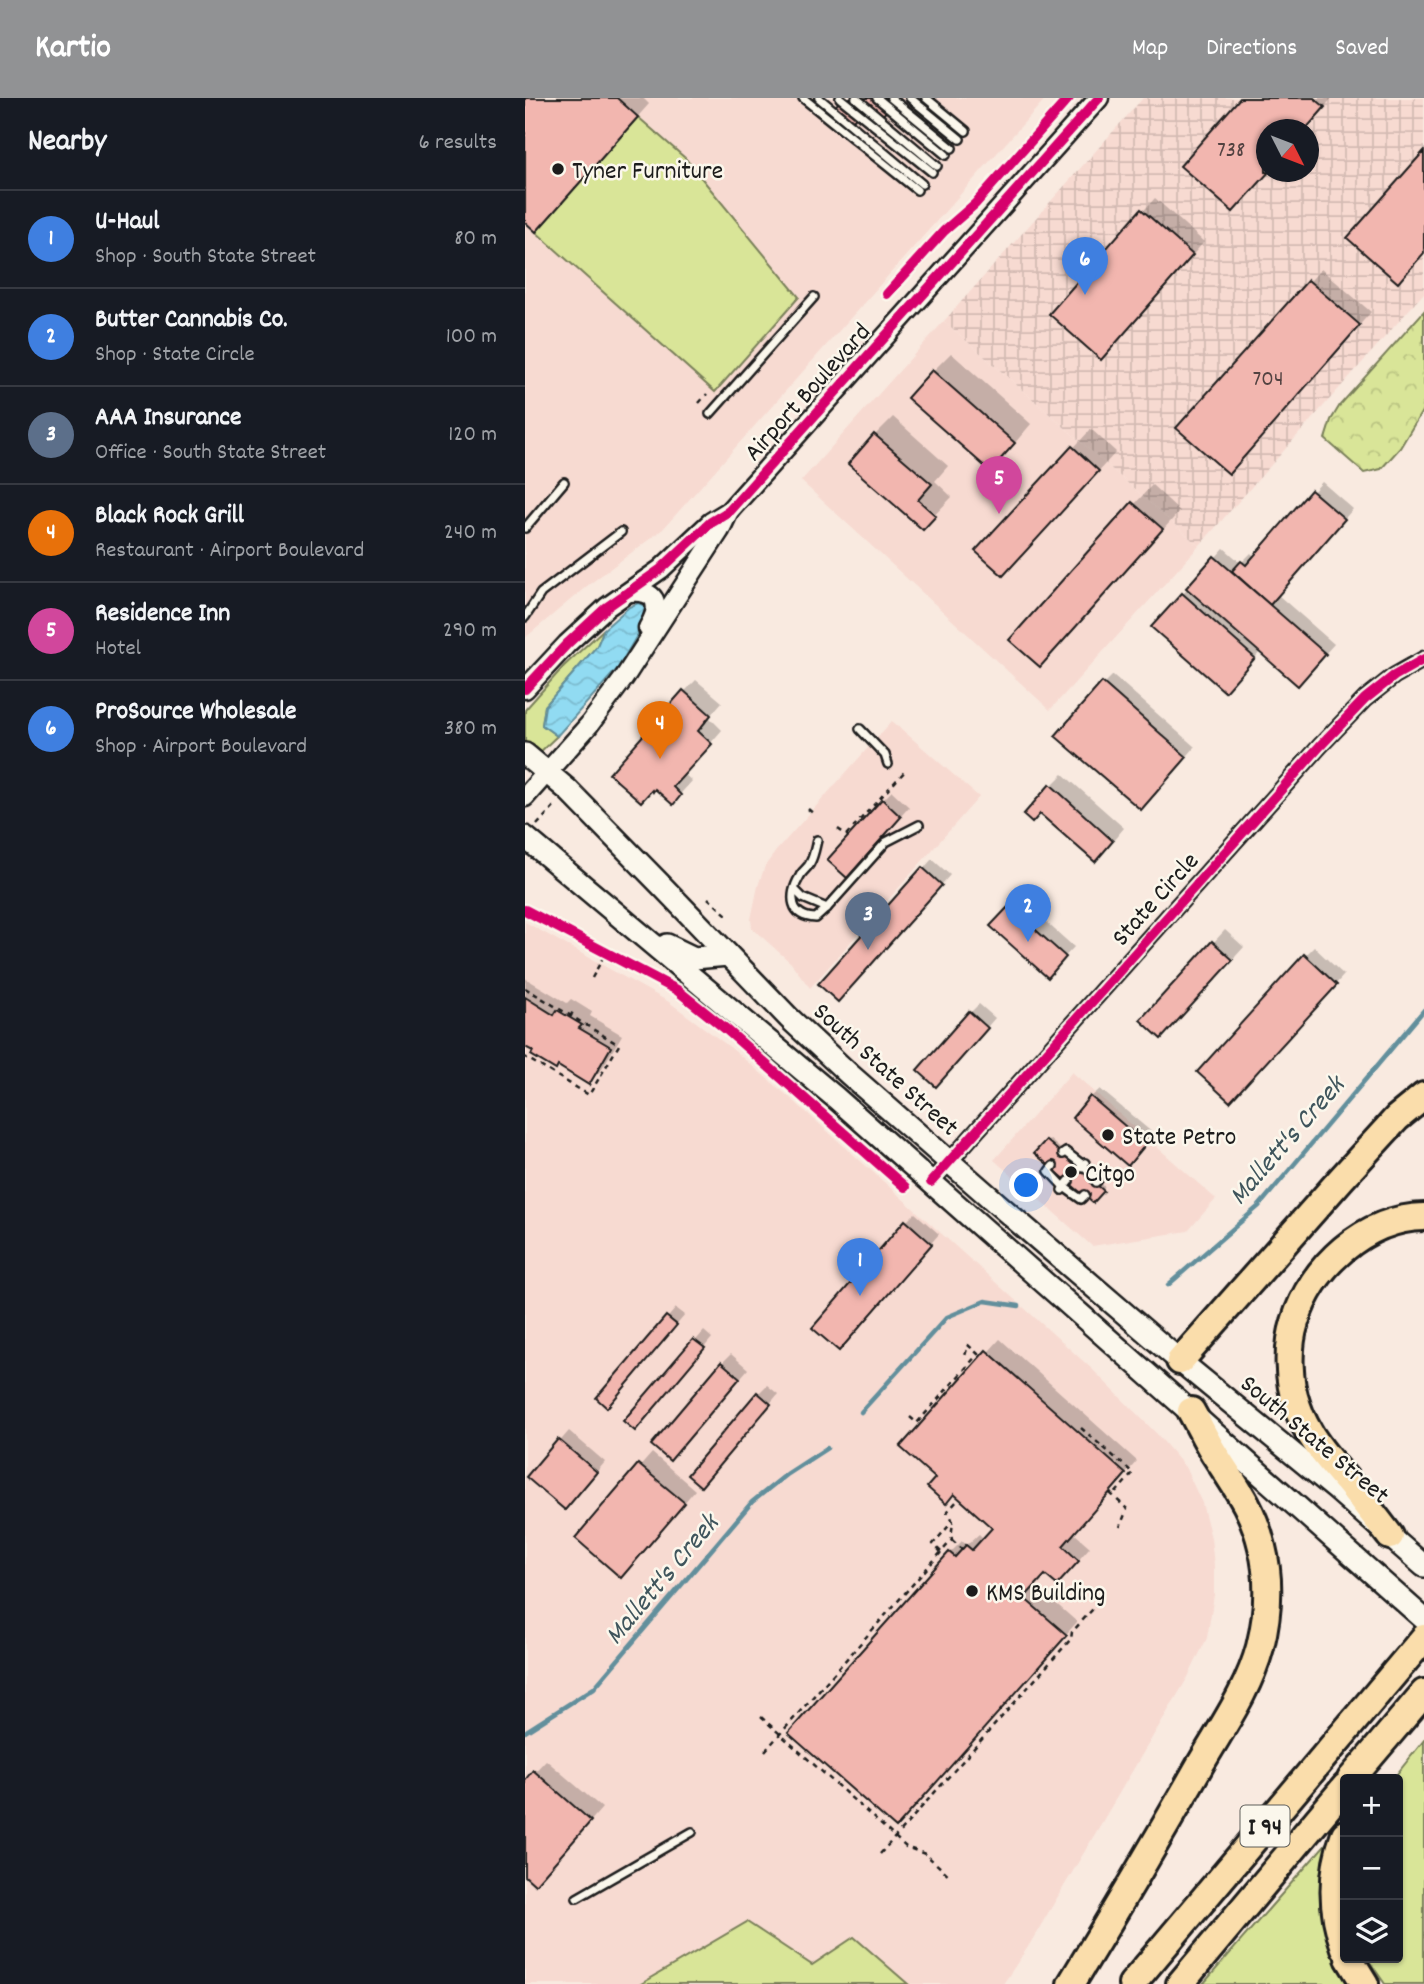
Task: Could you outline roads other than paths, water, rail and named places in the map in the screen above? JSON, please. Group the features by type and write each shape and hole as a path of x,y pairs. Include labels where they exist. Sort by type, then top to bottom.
{"highway":[{"path":"1180,1361 1397,1118 1424,1096"},
{"path":"1390,1536 1309,1433 1297,1406 1291,1382 1290,1354 1295,1322 1308,1290 1332,1259 1357,1238 1383,1225 1424,1217"},
{"path":"1070,1984 1131,1885 1249,1678 1267,1612 1267,1582 1262,1548 1245,1500 1191,1411"},
{"name":"I 94","path":"1132,1984 1424,1638"},
{"path":"1355,1774 1424,1693"},
{"path":"1378,1774 1424,1714"},
{"name":"I 94","path":"1179,1984 1340,1793"},
{"path":"1340,1936 1335,1911 1334,1883 1344,1837"},
{"path":"1352,1963 1364,1984"}],"main road":[{"name":"South State Street","path":"525,754 568,790 819,1046 1180,1361 1418,1561"},
{"path":"529,834 567,872 826,1090 1424,1619"},
{"path":"567,872 624,910 670,947 694,958 728,955"},
{"path":"1180,1361 1177,1374 1181,1392 1191,1411"}],"street":[{"name":"Airport Boulevard","path":"525,797 589,725 624,678 720,530 729,511 1099,98"},
{"name":"Airport Boulevard","path":"525,689 567,644 607,607 661,569 711,522 729,511"},
{"path":"624,678 629,658 655,617 657,608 653,598 646,593 630,592"},
{"name":"State Circle","path":"931,1182 1320,746 1365,699 1394,676 1424,659"},
{"path":"983,1228 1001,1207"}],"lane":[{"path":"803,98 919,187 820,98"},
{"path":"840,98 935,169 856,98"},
{"path":"877,98 946,155"},
{"path":"891,98 952,148"},
{"path":"910,98 960,139"},
{"path":"926,98 966,131"},
{"path":"709,414 814,297"},
{"path":"525,528 564,482"},
{"path":"525,617 541,593 621,533"},
{"path":"860,729 885,755 888,764"},
{"path":"817,840 810,864 799,876 792,902 797,912 805,918 816,918 827,908 886,842 919,825"},
{"path":"795,890 803,898 827,908"},
{"path":"1063,1154 1066,1152 1083,1165 1098,1180 1096,1182"},
{"path":"1053,1166 1049,1171 1065,1186 1081,1199 1085,1195"},
{"path":"577,1898 692,1832"}],"water":[{"path":"638,603 643,605 647,614 645,622 618,668 557,736 542,725 545,706 597,646 604,629 629,607"}],"waterway":[{"name":"Mallett's Creek","path":"1168,1285 1259,1206 1424,1010"},
{"name":"Mallett's Creek","path":"861,1412 947,1317 985,1301 1019,1306"},
{"name":"Mallett's Creek","path":"525,1732 594,1688 752,1502 787,1474 827,1448"}],"place":[{"name":"Tyner Furniture","path":"558,169"},
{"name":"ProSource Wholesale","path":"1085,295"},
{"name":"Residence Inn","path":"999,514"},
{"name":"Black Rock Grill","path":"660,759"},
{"name":"Butter Cannabis Co.","path":"1028,942"},
{"name":"AAA Insurance","path":"868,950"},
{"name":"State Petro","path":"1108,1135"},
{"name":"Citgo","path":"1071,1172"},
{"name":"U-Haul","path":"860,1296"},
{"name":"KMS Building","path":"972,1591"}]}
